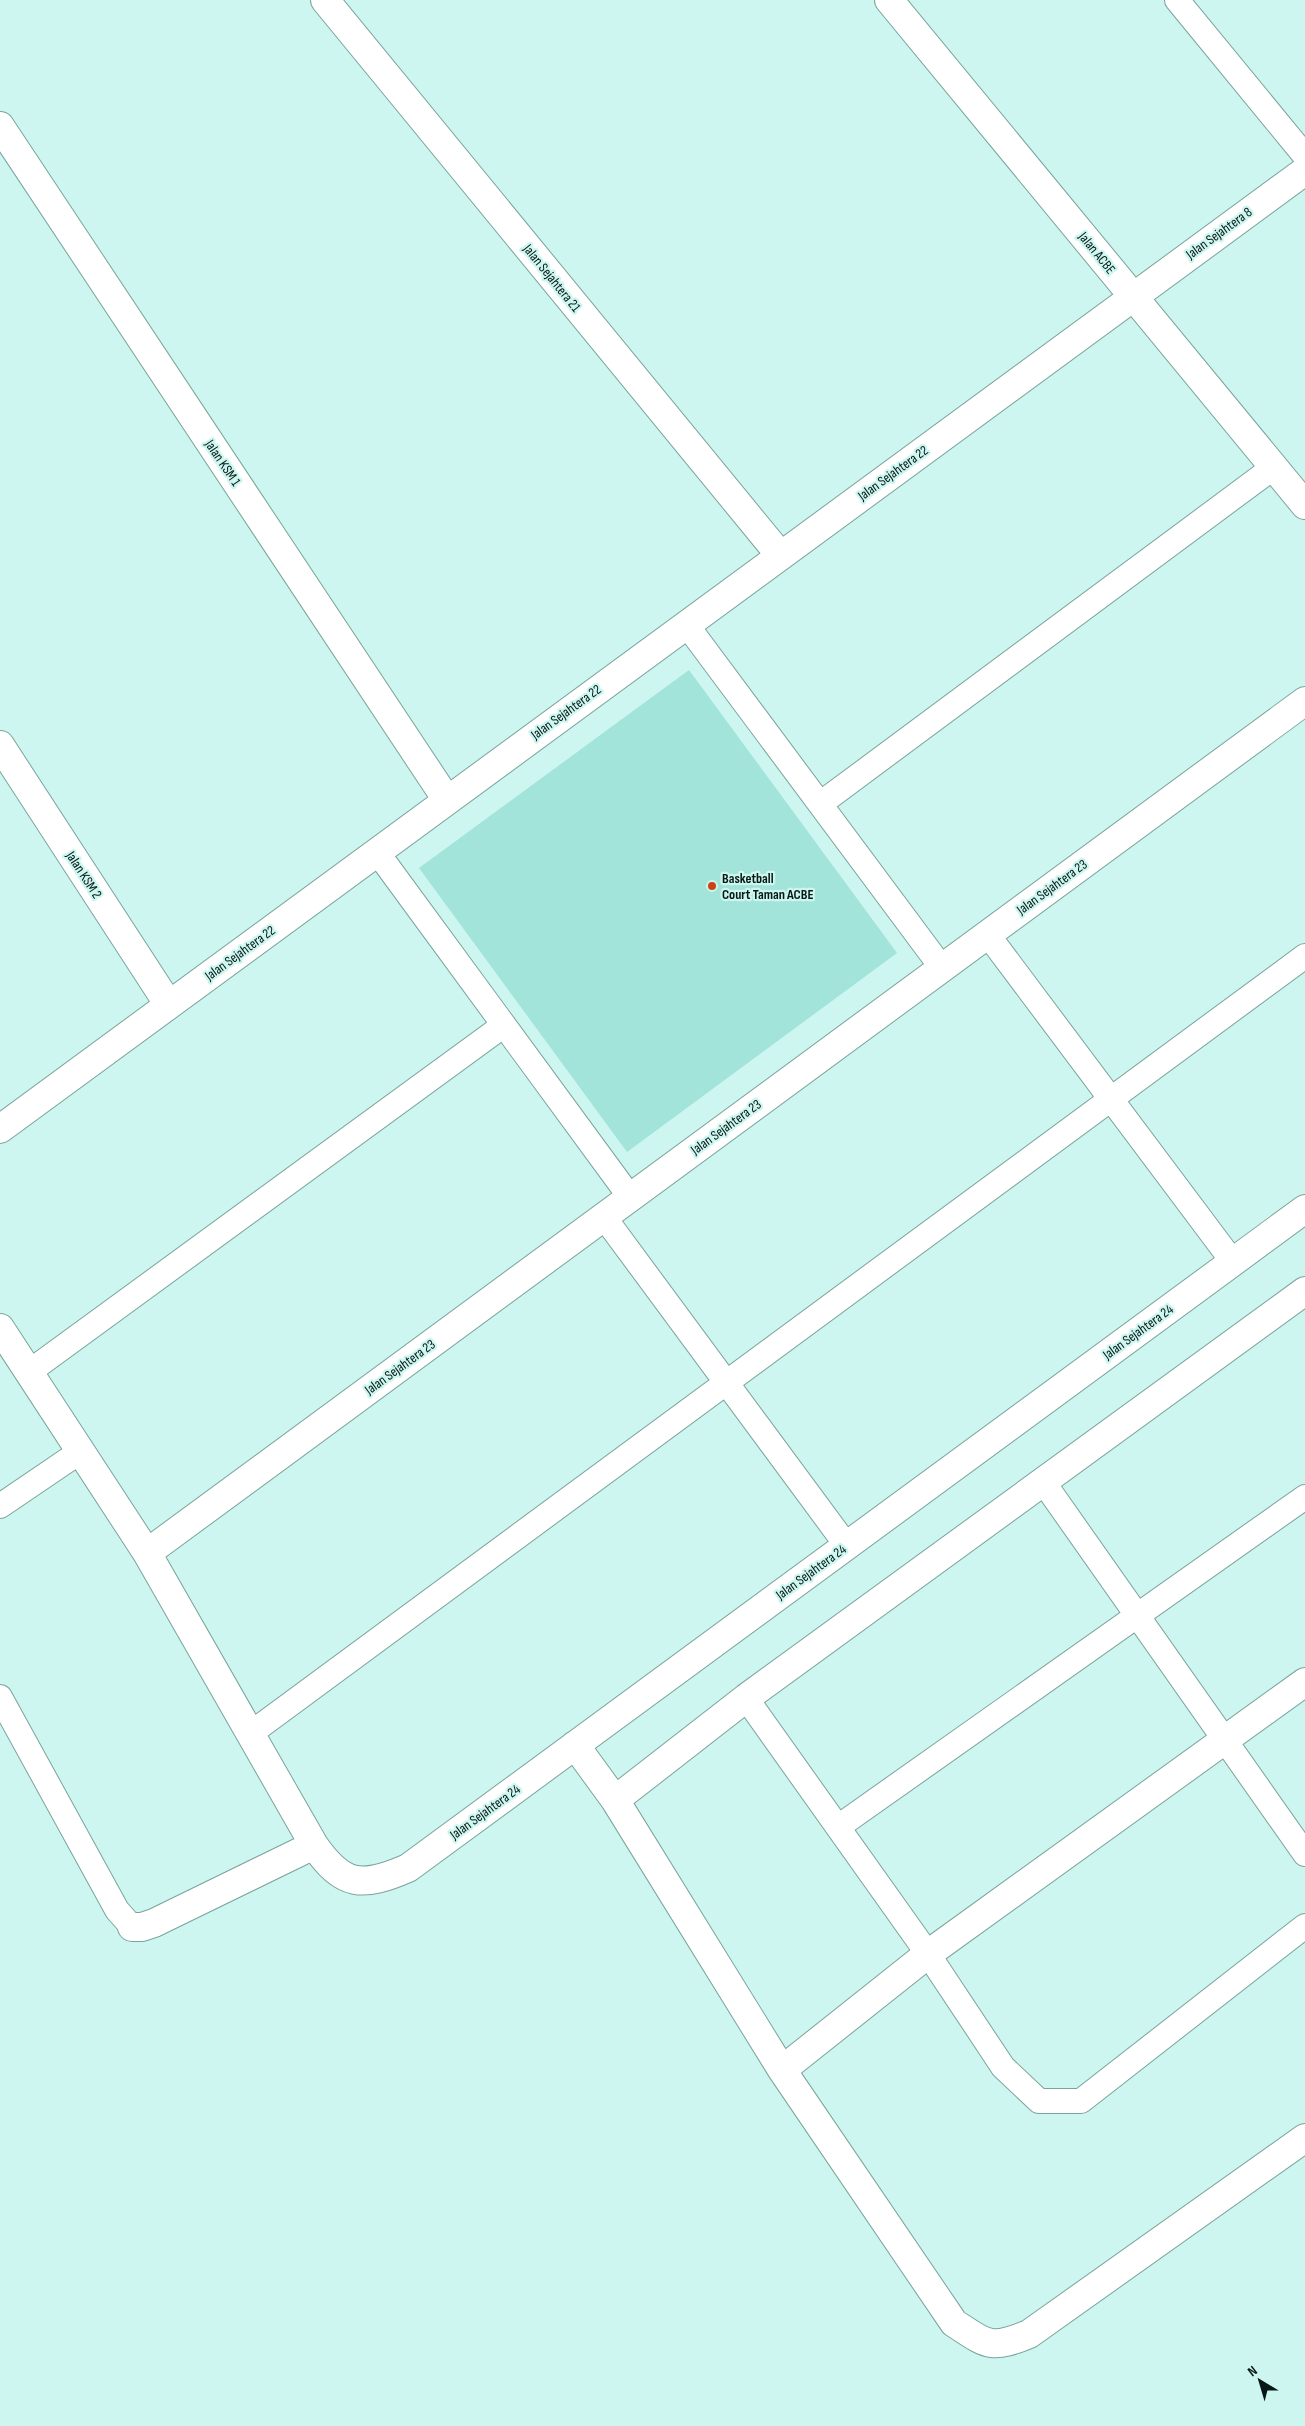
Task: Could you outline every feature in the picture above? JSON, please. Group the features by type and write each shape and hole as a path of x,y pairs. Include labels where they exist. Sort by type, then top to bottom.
{"street":[{"name":"Jalan Sejahtera 21","path":"325,0 780,556"},
{"name":"Jalan ACBE","path":"889,0 1305,505"},
{"name":"Jalan KSM 1","path":"0,126 447,800"},
{"name":"Jalan Sejahtera 8","path":"1133,296 1305,170"},
{"name":"Jalan Sejahtera 22","path":"0,1129 1133,296"},
{"name":"Jalan Sejahtera 23","path":"147,1553 1305,701"},
{"name":"Jalan KSM 2","path":"0,745 169,1005"},
{"name":"Jalan Sejahtera 24","path":"0,1328 147,1553 314,1845 326,1862 342,1876 363,1882 384,1879 408,1868 1305,1209"},
{"path":"615,1800 746,1698 1044,1483 1305,1290"},
{"path":"782,2070 928,1954 1305,1682"},
{"path":"576,1745 615,1800 782,2070 954,2323 980,2339 997,2346 1029,2334 1305,2138"},
{"path":"132,1926 142,1927 154,1923 314,1845"}],"lane":[{"path":"1177,0 1305,156"},
{"path":"820,804 1274,467"},
{"path":"686,624 942,968"},
{"path":"377,852 630,1197"},
{"path":"988,935 1233,1262"},
{"path":"251,1733 1305,956"},
{"path":"29,1372 504,1025"},
{"path":"604,1217 847,1546"},
{"path":"0,1506 81,1452"},
{"path":"1044,1483 1305,1854"},
{"path":"838,1827 1305,1497"},
{"path":"0,1697 117,1910 132,1926"},
{"path":"746,1698 928,1954 1003,2067 1039,2101 1081,2101 1305,1926"}],"shaded area":[{"path":"689,670 897,953 627,1152 419,868"}],"place":[{"name":"Basketball Court Taman ACBE","path":"712,886"}]}
